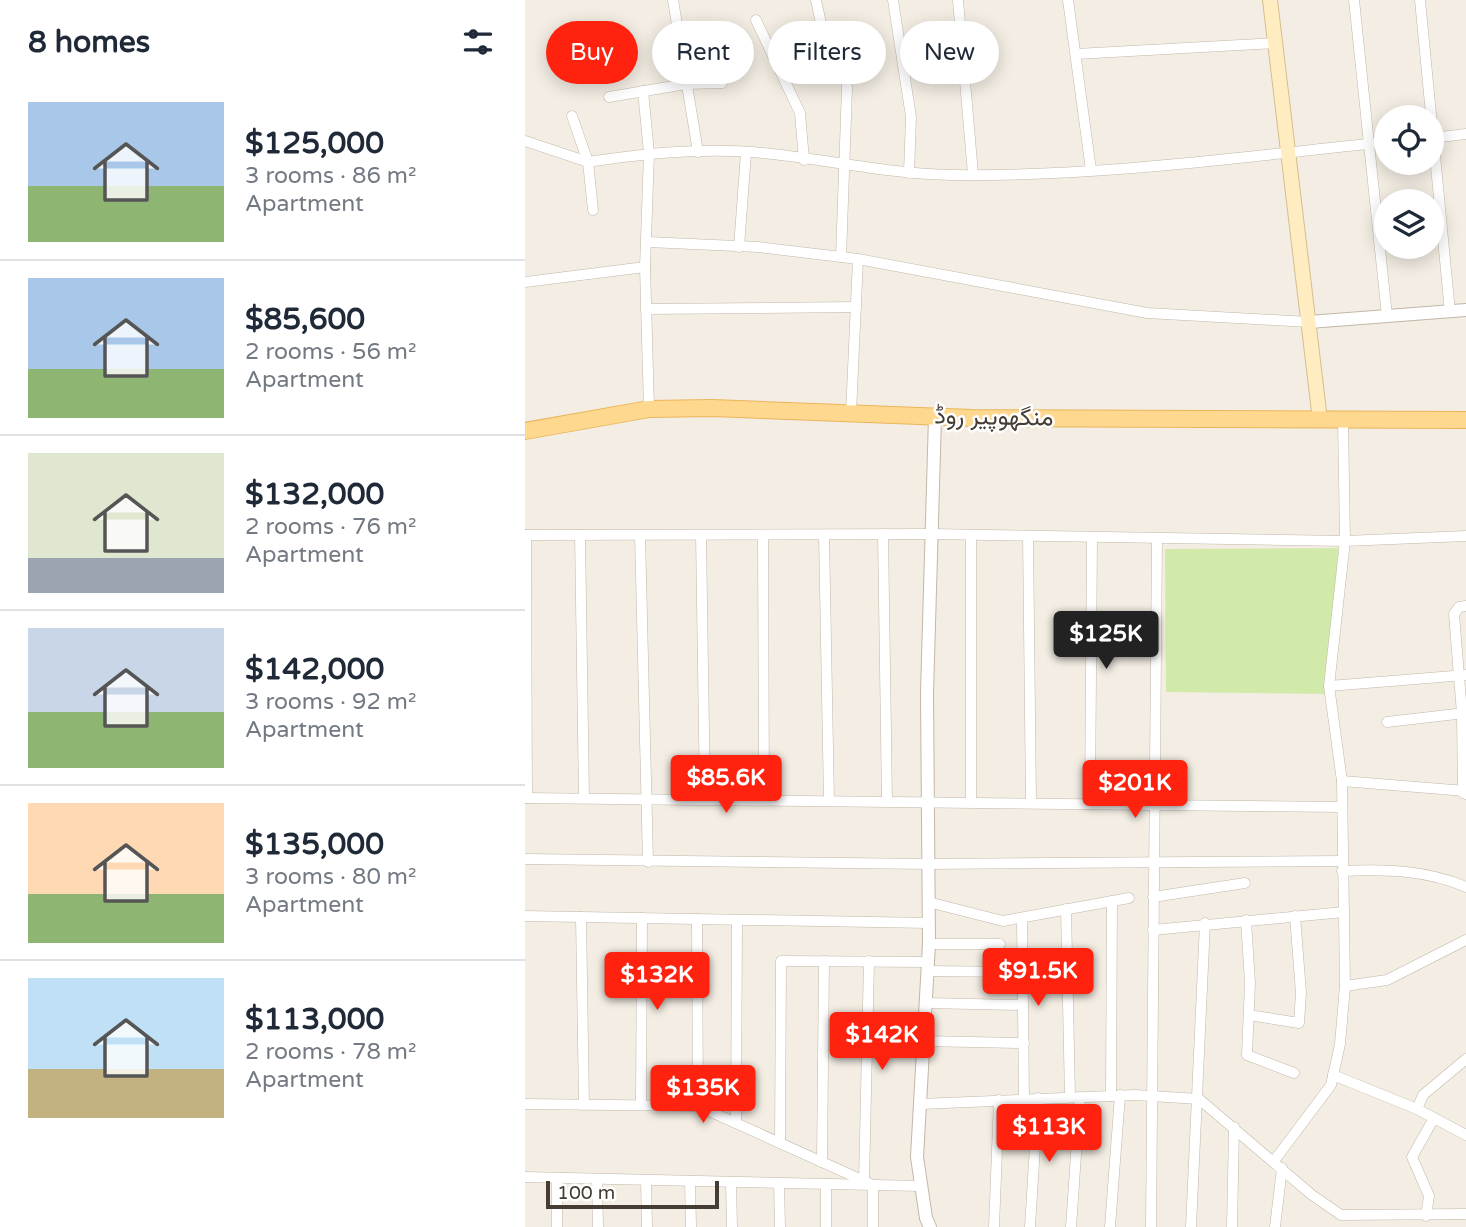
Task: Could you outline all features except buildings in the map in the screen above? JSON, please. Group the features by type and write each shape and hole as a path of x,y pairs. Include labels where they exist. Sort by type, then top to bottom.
{"main road":[{"path":"1270,0 1320,420"},
{"name":"منگھوپیر روڈ","path":"525,431 649,409 935,417 1466,420"}],"street":[{"path":"673,0 676,21"},
{"path":"816,0 822,28 845,75 847,88 841,257"},
{"path":"893,0 911,117 909,173"},
{"path":"958,0 973,174"},
{"path":"1068,0 1091,170"},
{"path":"1354,0 1387,316"},
{"path":"1420,0 1430,105"},
{"path":"756,20 800,113 804,160"},
{"path":"1076,54 1275,43"},
{"path":"609,97 686,84 698,152"},
{"path":"643,92 649,153 645,267 649,409"},
{"path":"572,116 588,162 593,210"},
{"path":"1444,137 1466,134"},
{"path":"525,141 588,162 649,153 746,153 909,173 973,174 1091,170 1374,144"},
{"path":"739,247 746,153"},
{"path":"1437,175 1450,312"},
{"path":"647,242 739,247 858,259 1147,313 1309,322 1466,310"},
{"path":"851,413 858,259"},
{"path":"525,282 645,267"},
{"path":"646,309 856,307"},
{"path":"927,1226 917,1157 929,944 928,802 935,417"},
{"path":"1275,1227 1278,1164 1331,1085 1345,986 1342,781 1329,686 1345,541 1343,420"},
{"path":"883,534 887,801"},
{"path":"1342,807 526,798 526,535 932,534 1345,541 1466,536"},
{"path":"580,535 584,798"},
{"path":"641,535 648,862"},
{"path":"701,535 705,799"},
{"path":"763,535 764,800"},
{"path":"824,535 829,801"},
{"path":"971,535 971,802"},
{"path":"1028,536 1031,803"},
{"path":"1090,804 1091,537"},
{"path":"1151,1227 1157,539"},
{"path":"1342,781 1465,793 1462,676 1454,614 1459,607 1466,606"},
{"path":"1329,686 1462,676"},
{"path":"1387,722 1464,713"},
{"path":"525,859 928,864 1153,862 1342,866 1444,877 1466,887"},
{"path":"1153,897 1245,883"},
{"path":"929,902 1003,921 1129,898"},
{"path":"1110,1227 1116,1096 1112,901"},
{"path":"1066,909 1075,1097 1071,1227"},
{"path":"1153,930 1343,912"},
{"path":"525,916 929,923"},
{"path":"1248,1015 1299,1023 1301,993 1295,916"},
{"path":"581,917 585,1105"},
{"path":"641,1105 642,918"},
{"path":"1022,918 1024,1099"},
{"path":"697,919 698,1106"},
{"path":"736,1124 737,920"},
{"path":"1246,920 1247,1055 1294,1073"},
{"path":"1191,1227 1199,1099 1205,923"},
{"path":"1345,986 1387,980 1466,940"},
{"path":"929,944 999,944"},
{"path":"780,1143 781,961 869,961 1023,972"},
{"path":"822,1162 824,961"},
{"path":"869,961 869,1183 873,1227"},
{"path":"925,1003 1023,1005"},
{"path":"923,1041 1024,1043"},
{"path":"1416,1110 1423,1095 1466,1059"},
{"path":"1333,1075 1434,1118 1466,1135"},
{"path":"920,1104 1116,1096 1199,1099 1311,1195 1342,1215 1466,1214"},
{"path":"1030,1227 1038,1098"},
{"path":"994,1227 999,1100"},
{"path":"525,1104 698,1106 869,1183"},
{"path":"1426,1216 1429,1196 1412,1157 1434,1118"},
{"path":"1231,1227 1234,1127"},
{"path":"525,1177 921,1186"},
{"path":"557,1178 557,1227"},
{"path":"597,1179 598,1227"},
{"path":"646,1180 647,1227"},
{"path":"690,1181 691,1227"},
{"path":"731,1182 732,1227"},
{"path":"779,1183 780,1227"},
{"path":"826,1184 826,1227"},
{"path":"1349,1215 1349,1227"}],"green space":[{"path":"1338,548 1331,694 1166,692 1165,549"}]}
